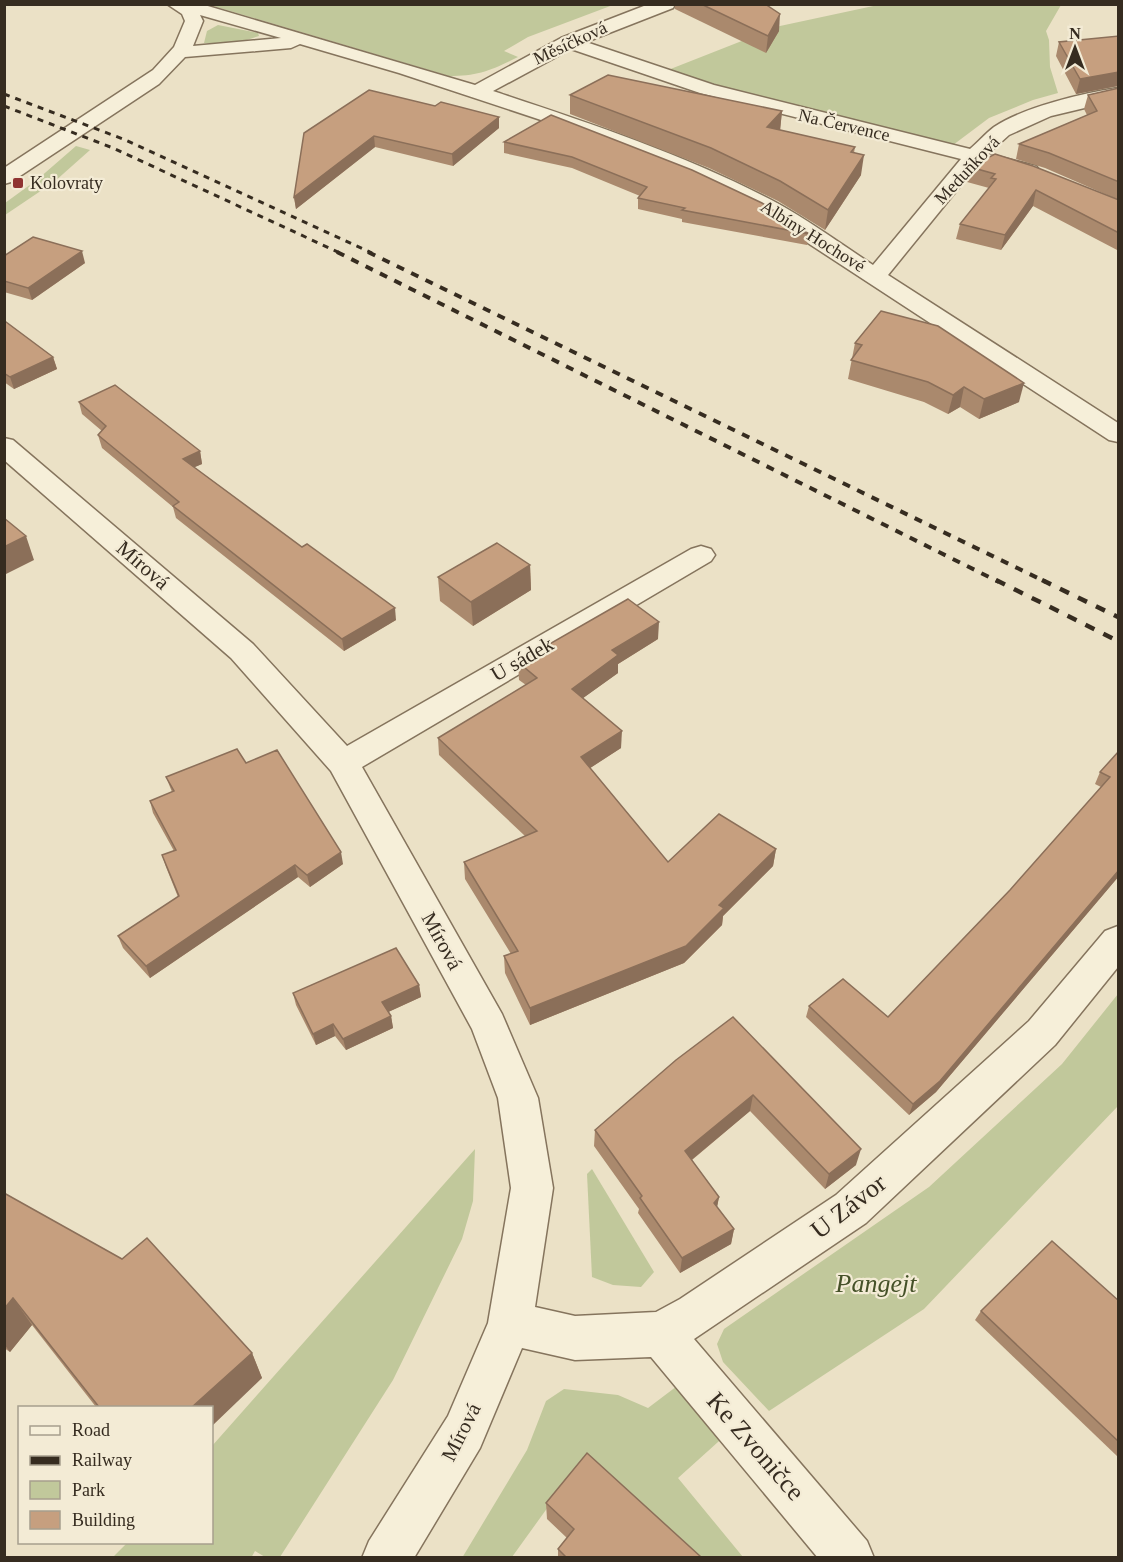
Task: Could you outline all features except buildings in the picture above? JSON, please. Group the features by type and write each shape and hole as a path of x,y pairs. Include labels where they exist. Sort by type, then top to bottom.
{"street":[{"path":"4,178 152,80 169,66 182,52 194,21 189,11 175,4"},
{"name":"Albíny Hochové","path":"180,4 477,92 622,141 713,180 770,208 1119,434"},
{"name":"Měsíčková","path":"477,92 567,42 627,17 667,4"},
{"name":"Albíny Hochové","path":"182,52 307,41"},
{"name":"Na Července","path":"567,42 717,92 779,109 975,155 1046,176"},
{"name":"Meduňková","path":"876,275 975,155 1002,131 1044,112 1090,99 1119,94"},
{"name":"Mírová","path":"4,446 242,651 343,763 489,1025 518,1098 532,1188 510,1324 464,1432 386,1557"},
{"name":"U sádek","path":"343,763 701,555"},
{"name":"U Závor","path":"510,1324 575,1338 661,1334 695,1314 851,1209 1041,1033 1119,941"},
{"name":"Ke Zvoničce","path":"661,1334 849,1557"}],"green space":[{"path":"210,5 613,5 528,37 504,51 518,57 500,65 477,73 449,76"},
{"path":"878,5 1061,5 1046,31 1049,40 1050,67 1058,93 1033,100 989,118 953,145 795,109 668,70 780,26"},
{"path":"218,25 258,33 259,36 237,43 204,43 207,31"},
{"path":"76,146 90,150 54,182 5,215 5,203 38,179"},
{"name":"Pangejt","path":"1118,994 1118,1106 924,1309 769,1411 723,1362 717,1344 724,1329 929,1187 1062,1064"},
{"path":"475,1149 473,1201 462,1239 393,1380 280,1557 265,1557 255,1551 251,1558 113,1557 126,1544 213,1544 213,1445"},
{"path":"592,1169 654,1272 641,1287 613,1285 592,1277 587,1174"},
{"path":"693,1374 738,1424 678,1478 743,1557 685,1557 579,1464 512,1557 462,1558 527,1450 546,1401 564,1389 618,1395 648,1408"}],"railway":[{"path":"4,94 123,139 372,253"},
{"path":"4,106 113,148 340,253"},
{"path":"337,252 999,582"},
{"path":"368,252 1046,582"},
{"path":"996,580 1118,641"},
{"path":"1042,580 1118,617"}],"place":[{"name":"Kolovraty","path":"18,183"}]}
